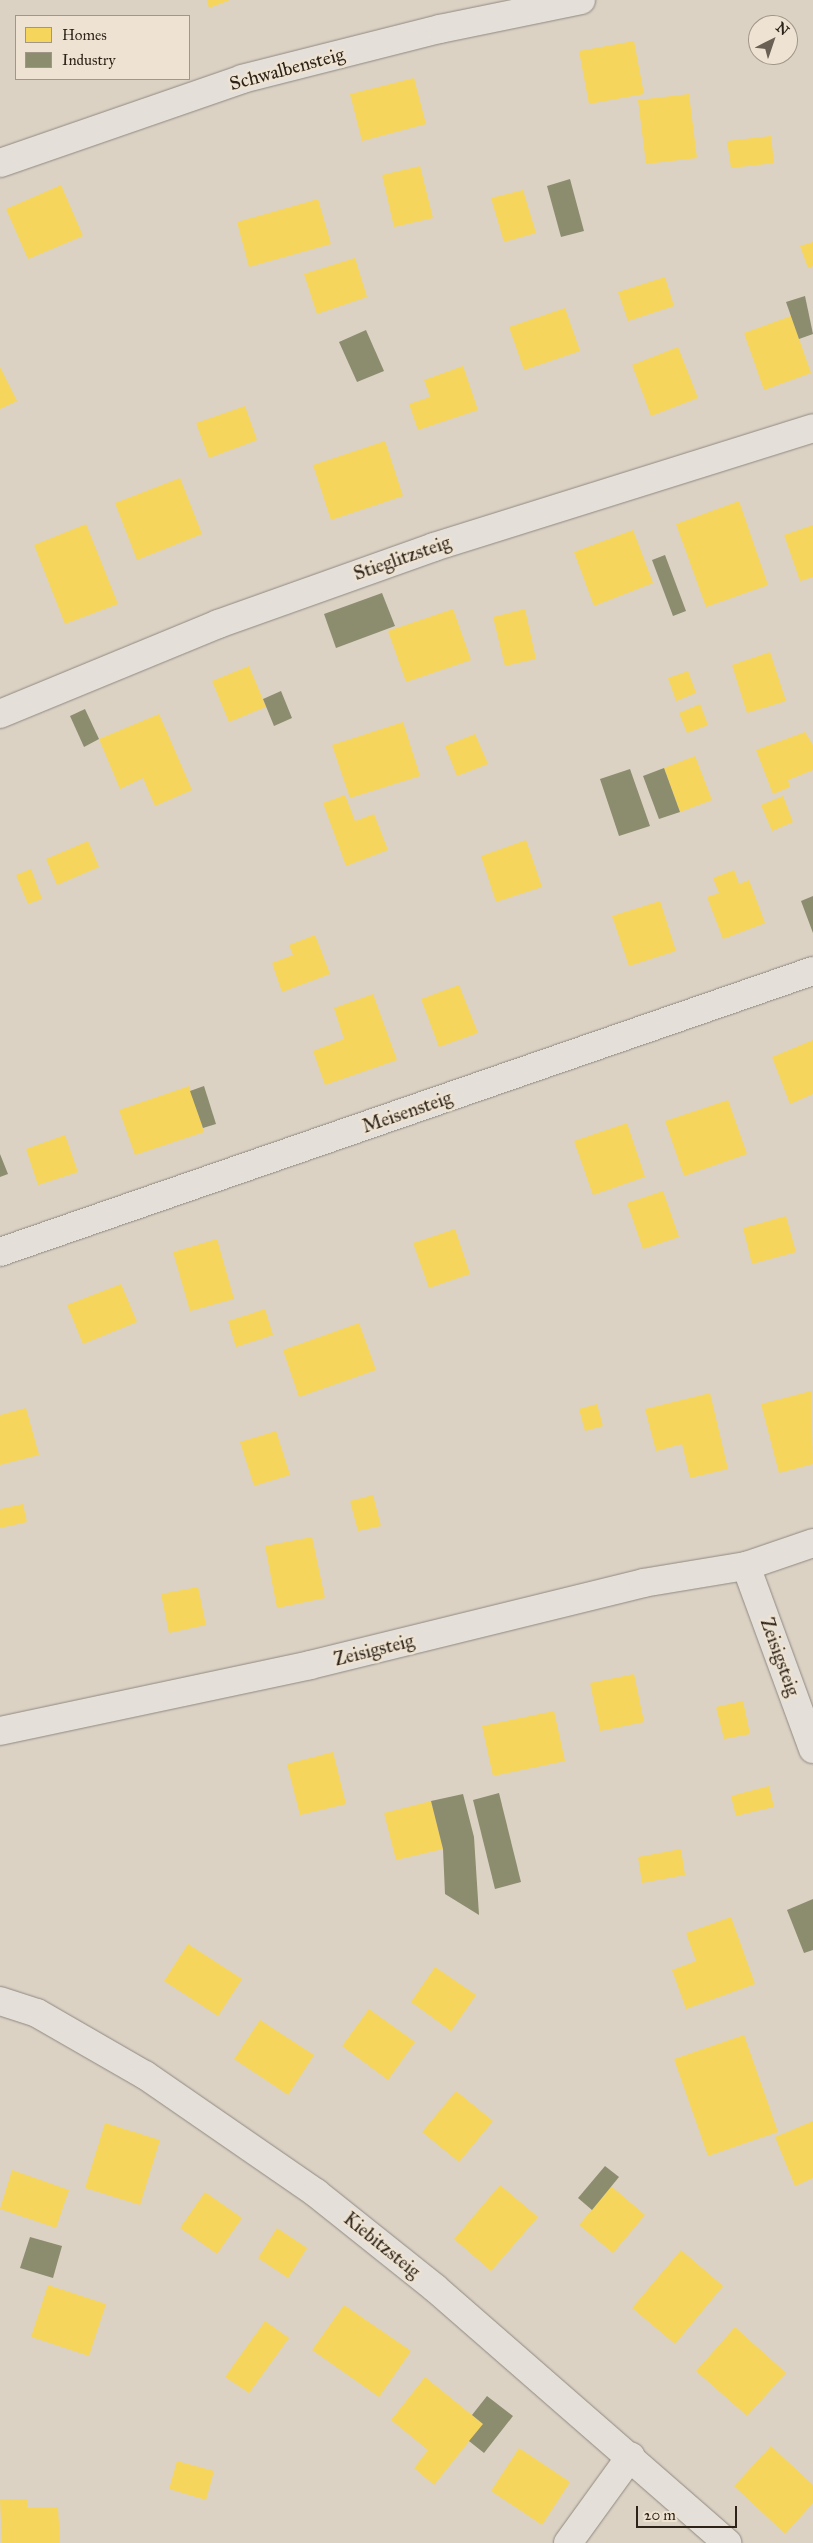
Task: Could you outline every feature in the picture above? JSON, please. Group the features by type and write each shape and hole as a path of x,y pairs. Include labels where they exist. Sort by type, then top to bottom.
{"street":[{"name":"Schwalbensteig","path":"0,163 242,79 440,29 581,0"},
{"name":"Stieglitzsteig","path":"0,714 209,627 434,547 813,428"},
{"name":"Meisensteig","path":"0,1252 813,971"},
{"name":"Zeisigsteig","path":"0,1730 310,1665 643,1583 746,1566 813,1543"},
{"name":"Zeisigsteig","path":"746,1566 813,1749"},
{"name":"Kiebitzsteig","path":"0,2001 37,2013 145,2075 316,2193 631,2456 727,2543"},
{"path":"568,2543 631,2456"}],"building: Homes":[{"path":"207,0 230,0 209,8"},
{"path":"634,41 644,94 589,104 579,51"},
{"path":"414,78 426,124 362,141 350,94"},
{"path":"689,94 697,158 646,164 638,100"},
{"path":"771,136 774,163 731,168 727,141"},
{"path":"420,166 433,218 394,227 382,175"},
{"path":"61,185 83,236 28,259 6,209"},
{"path":"523,190 536,233 504,242 491,198"},
{"path":"318,199 331,244 249,267 237,222"},
{"path":"813,242 813,266 808,268 800,246"},
{"path":"355,258 367,297 317,314 304,274"},
{"path":"665,277 674,306 628,321 618,292"},
{"path":"565,308 580,351 524,370 509,327"},
{"path":"791,316 811,373 764,390 744,333"},
{"path":"678,347 698,398 651,416 632,365"},
{"path":"463,366 478,410 418,430 409,404 430,397 424,380"},
{"path":"0,367 17,401 0,409"},
{"path":"245,406 257,440 209,458 196,423"},
{"path":"385,441 403,496 331,520 313,465"},
{"path":"180,478 202,534 137,560 115,503"},
{"path":"739,501 768,585 706,607 676,524"},
{"path":"86,524 118,604 65,624 34,545"},
{"path":"813,525 813,577 800,581 784,535"},
{"path":"633,530 653,583 594,606 574,552"},
{"path":"453,609 471,660 406,682 388,631"},
{"path":"525,609 536,659 505,666 493,617"},
{"path":"770,652 786,701 747,713 732,665"},
{"path":"249,666 266,707 229,722 212,681"},
{"path":"688,671 696,693 676,701 668,678"},
{"path":"700,704 708,725 687,733 679,713"},
{"path":"159,714 192,790 155,806 143,778 120,789 99,739"},
{"path":"403,722 420,776 350,798 332,745"},
{"path":"805,732 813,745 813,770 788,780 790,787 773,794 756,750"},
{"path":"475,734 488,764 457,776 445,746"},
{"path":"695,756 712,800 680,812 664,768"},
{"path":"345,795 355,821 374,814 388,850 346,866 323,803"},
{"path":"783,796 793,822 772,831 761,805"},
{"path":"526,840 542,887 496,902 481,856"},
{"path":"88,841 99,867 57,885 46,859"},
{"path":"31,869 42,899 28,904 16,875"},
{"path":"734,870 739,884 749,880 765,923 723,939 707,897 719,893 713,878"},
{"path":"660,901 676,951 629,966 612,916"},
{"path":"315,935 330,974 282,992 272,963 293,955 289,945"},
{"path":"459,985 478,1033 439,1047 421,999"},
{"path":"373,994 397,1060 325,1085 313,1051 344,1039 334,1008"},
{"path":"813,1040 813,1094 790,1104 772,1057"},
{"path":"189,1086 204,1132 135,1155 119,1110"},
{"path":"728,1100 747,1154 684,1176 665,1121"},
{"path":"627,1123 645,1177 593,1195 574,1141"},
{"path":"65,1135 78,1172 38,1185 26,1149"},
{"path":"663,1191 679,1237 643,1249 627,1203"},
{"path":"786,1216 796,1252 752,1264 743,1228"},
{"path":"455,1229 470,1274 429,1288 413,1243"},
{"path":"217,1239 234,1299 190,1311 173,1252"},
{"path":"121,1284 137,1322 83,1344 67,1305"},
{"path":"265,1309 273,1335 236,1347 228,1321"},
{"path":"359,1323 376,1370 299,1397 283,1350"},
{"path":"811,1391 813,1464 779,1473 761,1404"},
{"path":"710,1393 728,1469 690,1478 682,1444 656,1451 645,1409"},
{"path":"597,1404 603,1426 585,1431 579,1409"},
{"path":"26,1408 39,1455 0,1465 0,1415"},
{"path":"276,1431 290,1475 254,1486 240,1442"},
{"path":"373,1495 381,1526 358,1531 350,1501"},
{"path":"23,1504 27,1522 0,1528 0,1509"},
{"path":"312,1537 325,1598 277,1608 265,1546"},
{"path":"198,1587 206,1625 169,1633 161,1594"},
{"path":"634,1674 644,1722 600,1731 590,1683"},
{"path":"743,1701 750,1734 724,1739 716,1707"},
{"path":"554,1711 565,1761 493,1776 482,1726"},
{"path":"333,1752 346,1804 300,1815 287,1764"},
{"path":"769,1786 774,1807 736,1816 731,1796"},
{"path":"431,1801 443,1849 396,1860 384,1813"},
{"path":"681,1849 685,1875 642,1883 638,1857"},
{"path":"731,1917 755,1984 686,2009 672,1970 696,1961 686,1933"},
{"path":"188,1944 242,1979 218,2016 164,1981"},
{"path":"435,1967 476,1995 451,2031 411,2002"},
{"path":"369,2009 415,2042 388,2080 342,2046"},
{"path":"260,2020 314,2055 288,2095 234,2059"},
{"path":"744,2035 778,2132 708,2156 674,2059"},
{"path":"456,2091 493,2121 459,2162 422,2132"},
{"path":"813,2121 813,2178 795,2186 775,2137"},
{"path":"105,2123 160,2140 140,2205 85,2188"},
{"path":"12,2170 69,2190 56,2228 0,2209"},
{"path":"500,2185 538,2217 491,2271 454,2239"},
{"path":"611,2186 645,2215 613,2253 579,2225"},
{"path":"205,2192 242,2218 217,2254 180,2228"},
{"path":"277,2228 307,2248 288,2278 258,2258"},
{"path":"681,2250 723,2286 675,2344 632,2308"},
{"path":"48,2285 106,2304 89,2356 31,2337"},
{"path":"344,2305 411,2351 379,2397 312,2350"},
{"path":"265,2321 289,2338 249,2393 225,2377"},
{"path":"735,2327 786,2373 747,2416 696,2371"},
{"path":"425,2377 483,2424 434,2485 414,2468 428,2450 391,2420"},
{"path":"771,2446 813,2485 813,2503 785,2534 734,2486"},
{"path":"519,2448 570,2482 542,2525 491,2491"},
{"path":"177,2461 214,2471 206,2500 169,2489"},
{"path":"0,2499 27,2499 27,2508 58,2507 60,2543 2,2543"}],"building: Industry":[{"path":"570,179 584,231 561,237 547,186"},
{"path":"805,296 813,334 799,339 786,302"},
{"path":"366,330 384,371 357,382 339,342"},
{"path":"665,555 686,611 673,616 652,560"},
{"path":"382,593 395,626 336,648 324,614"},
{"path":"281,691 292,718 274,726 263,699"},
{"path":"85,709 99,739 84,747 70,716"},
{"path":"664,768 680,812 659,819 643,776"},
{"path":"630,769 650,826 619,836 600,779"},
{"path":"813,896 813,933 801,901"},
{"path":"204,1086 216,1124 203,1128 190,1091"},
{"path":"0,1154 8,1174 0,1177"},
{"path":"499,1793 521,1882 495,1889 473,1800"},
{"path":"463,1794 474,1837 479,1915 445,1894 443,1849 431,1801"},
{"path":"813,1899 813,1950 804,1953 787,1910"},
{"path":"605,2166 619,2177 592,2210 578,2198"},
{"path":"30,2237 62,2246 53,2278 20,2268"},
{"path":"487,2396 513,2416 484,2453 469,2441 483,2424 472,2415"}]}
